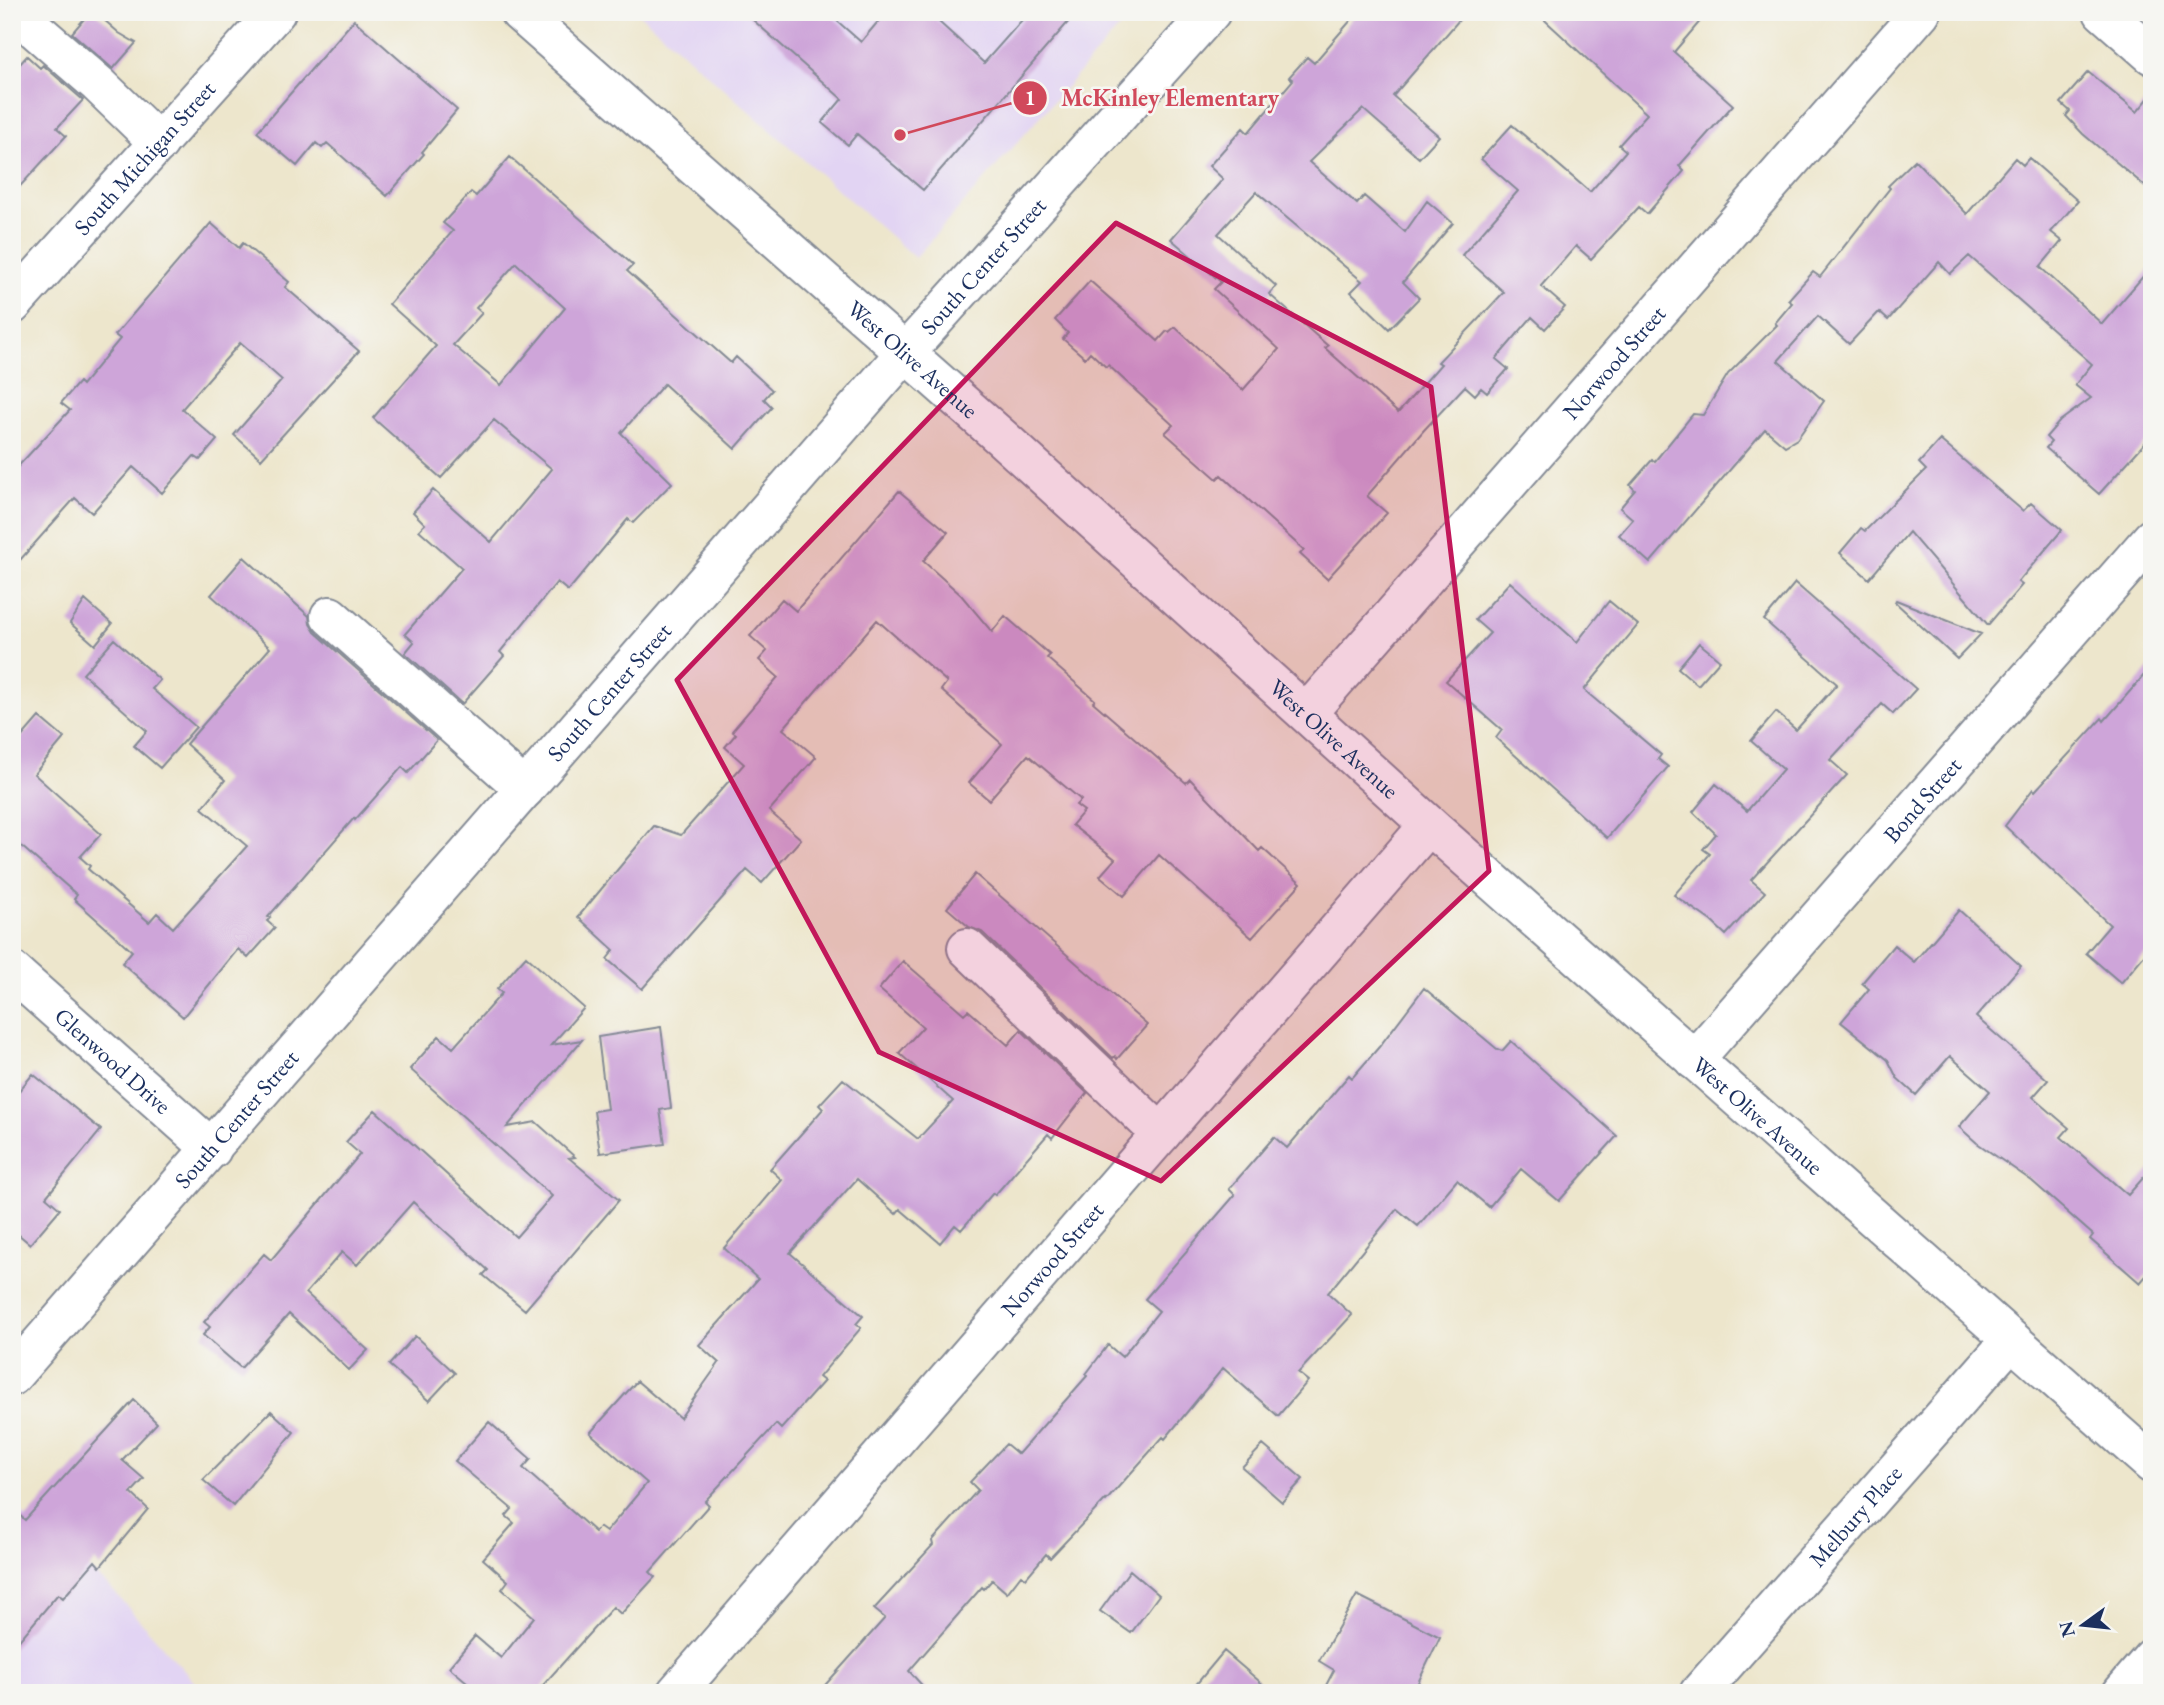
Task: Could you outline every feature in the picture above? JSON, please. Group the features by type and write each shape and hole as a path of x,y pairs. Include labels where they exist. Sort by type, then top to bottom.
{"street":[{"path":"15,12 159,143"},
{"name":"South Michigan Street","path":"12,305 276,12"},
{"name":"West Olive Avenue","path":"519,12 1002,438 1429,825 2152,1464"},
{"name":"South Center Street","path":"12,1376 905,353 1211,12"},
{"name":"Norwood Street","path":"1307,713 1921,12"},
{"path":"2104,12 2152,55"},
{"name":"Bond Street","path":"1694,1060 2152,538"},
{"path":"330,616 525,789"},
{"name":"Norwood Street","path":"676,1693 1429,825"},
{"path":"967,948 1161,1134"},
{"name":"Glenwood Drive","path":"12,971 212,1149"},
{"name":"Melbury Place","path":"1699,1693 2011,1340"},
{"path":"2122,1693 2152,1658"}],"highlighted area":[{"path":"1116,223 1431,387 1489,871 1161,1181 879,1052 677,680"}],"shaded area":[{"path":"637,12 1133,12 915,258"},
{"path":"12,1506 108,1585 204,1693 12,1693"}],"building":[{"path":"90,12 95,12 119,33 136,43 113,69 72,33"},
{"path":"744,12 827,12 861,42 886,12 928,12 984,63 1029,12 1077,12 923,190 857,134 848,145 822,123 842,99"},
{"path":"1358,12 1466,12 1393,96 1439,136 1419,158 1363,109 1309,162 1357,204 1364,196 1405,232 1427,201 1453,223 1403,282 1419,298 1389,329 1351,292 1362,281 1256,192 1218,234 1276,286 1269,294 1398,413 1441,364 1438,362 1504,292 1462,255 1518,191 1481,159 1512,125 1590,192 1626,151 1619,145 1647,114 1536,12 1708,12 1674,52 1733,105 1679,166 1684,171 1647,214 1639,207 1591,259 1576,246 1541,286 1565,307 1545,329 1532,317 1496,359 1508,369 1487,393 1481,388 1475,395 1465,386 1424,430 1367,496 1387,513 1327,579 1300,554 1304,550 1221,475 1217,479 1165,433 1173,425 1108,365 1106,367 1090,352 1085,358 1063,339 1068,333 1055,320 1090,281 1158,341 1175,327 1243,390 1279,349 1214,289 1221,282 1171,239 1223,179 1209,166 1243,128 1248,133 1293,80 1289,77 1307,57 1314,63"},
{"path":"354,20 457,110 422,152 424,154 387,196 327,143 322,148 316,143 297,166 257,132"},
{"path":"27,56 40,68 43,65 83,100 57,128 66,136 12,195 12,73"},
{"path":"2088,72 2137,112 2152,94 2152,192 2083,134 2066,116 2070,111 2061,103"},
{"path":"510,157 633,265 627,271 731,363 736,357 772,390 764,399 772,407 735,449 664,384 621,433 672,483 633,523 628,519 568,591 557,582 500,652 504,656 462,704 405,653 414,642 405,634 462,568 419,530 425,524 413,512 433,490 491,542 552,469 494,420 441,478 373,418 436,346 389,304 453,231 443,223 471,192 476,196","holes":["516,263 565,308 501,385 453,345 482,313 476,308"]},
{"path":"2015,158 2023,165 2029,158 2078,201 2051,232 2062,241 2040,267 2102,324 2152,266 2152,435 2099,494 2046,448 2051,442 2046,437 2060,421 2091,398 2075,385 2092,364 1969,256 1950,274 1939,262 1888,320 1879,312 1849,344 1818,316 1778,361 1824,401 1797,439 1785,446 1765,429 1650,563 1619,535 1633,519 1620,508 1635,490 1630,485 1652,460 1655,461 1693,414 1703,415 1728,374 1777,325 1775,323 1792,303 1788,300 1813,272 1820,277 1890,188 1888,186 1915,160 1967,214"},
{"path":"211,223 239,248 243,243 289,282 285,287 359,351 261,459 234,435 282,380 240,343 182,409 217,440 200,460 194,456 162,493 133,467 92,513 75,498 12,569 12,473 70,410 61,403 79,382 82,385 120,339 115,335"},
{"path":"1940,440 2023,511 2031,503 2062,530 2018,582 2022,585 1988,625 1909,532 1869,579 1840,553 1861,528 1865,531 1926,470 1919,463"},
{"path":"899,491 948,532 923,561 961,595 992,632 1005,616 1050,655 1047,658 1095,700 1093,702 1186,783 1190,779 1259,851 1262,848 1301,883 1252,938 1159,855 1124,896 1100,876 1115,859 1072,825 1084,811 1076,805 1081,800 1028,755 989,800 969,783 1002,744 941,690 947,682 877,620 783,729 816,757 769,811 801,839 762,883 747,870 642,989 607,959 614,950 578,917 654,826 681,835 744,764 725,747 736,734 732,731 778,677 759,660 767,651 750,636 782,599 796,611"},
{"path":"244,557 309,616 315,632 437,740 408,773 402,767 355,820 354,818 268,917 270,918 267,921 275,928 248,958 238,949 183,1017 122,963 132,951 74,899 77,895 12,838 12,748 39,717 64,738 34,774 101,834 80,857 90,866 88,869 149,922 157,913 173,928 247,846 202,808 225,780 186,744 270,648 211,595"},
{"path":"1510,582 1577,642 1609,601 1638,625 1584,690 1661,755 1658,759 1668,767 1607,838 1496,738 1502,730 1446,681 1490,633 1475,620"},
{"path":"1795,583 1916,689 1893,714 1882,704 1830,760 1847,775 1751,880 1765,892 1726,935 1674,895 1710,854 1703,849 1716,834 1693,812 1716,784 1747,811 1783,769 1751,741 1776,712 1796,730 1837,684 1764,620"},
{"path":"85,600 112,624 95,645 70,623"},
{"path":"1896,600 1981,634 1957,659 1895,602"},
{"path":"114,639 160,680 152,689 196,727 160,768 134,746 147,731 83,674"},
{"path":"1699,643 1720,660 1698,685 1678,668"},
{"path":"2152,666 2152,946 2121,983 2086,953 2110,925 2005,826 2033,789 2035,791 2102,718 2104,721"},
{"path":"975,874 1147,1025 1117,1059 982,932 969,927 947,908"},
{"path":"1959,910 2021,966 1976,1017 2048,1080 2033,1097 2069,1128 2061,1137 2128,1195 2152,1168 2152,1269 2140,1283 2090,1239 2093,1235 2032,1181 1977,1143 1959,1127 1990,1091 1950,1056 1916,1095 1897,1078 1888,1060 1841,1022 1869,989 1862,983 1894,945 1914,962"},
{"path":"526,956 584,1008 551,1045 582,1040 507,1127 536,1122 575,1157 569,1158 619,1200 525,1310 483,1275 488,1270 413,1202 357,1265 342,1252 306,1293 368,1350 349,1370 289,1314 241,1368 203,1335 210,1327 204,1322 264,1254 271,1260 360,1154 346,1142 375,1110 516,1237 552,1196 410,1069 439,1036 453,1048 502,993 497,989"},
{"path":"903,961 964,1014 968,1010 1008,1045 1021,1030 1087,1093 1052,1138 1048,1134 961,1230 955,1225 940,1243 900,1209 896,1214 857,1179 790,1253 863,1316 856,1324 861,1328 819,1377 824,1381 781,1429 776,1424 705,1501 709,1505 650,1572 655,1577 621,1614 613,1607 536,1693 480,1693 449,1667 475,1636 501,1658 534,1617 502,1589 508,1581 483,1559 514,1523 506,1516 512,1509 455,1461 489,1422 531,1459 523,1468 595,1532 599,1527 606,1532 647,1483 590,1433 637,1381 680,1418 719,1363 699,1345 758,1279 724,1248 782,1180 770,1169 823,1109 819,1105 843,1079 918,1139 953,1101 899,1053 923,1027 879,989"},
{"path":"1424,988 1497,1049 1502,1051 1511,1041 1617,1136 1559,1201 1521,1169 1489,1207 1457,1180 1418,1226 1397,1209 1328,1293 1352,1315 1298,1373 1308,1381 1278,1416 1223,1368 1165,1439 1163,1437 1050,1558 1046,1554 1026,1578 1021,1575 1007,1593 992,1580 984,1589 982,1587 909,1671 929,1693 818,1693 885,1618 874,1609 933,1545 932,1541 978,1490 970,1482 1006,1444 1018,1454 1087,1376 1108,1345 1122,1357 1159,1311 1145,1299 1235,1195 1229,1189 1274,1137 1287,1148 1349,1075 1352,1078 1379,1047"},
{"path":"661,1027 671,1108 660,1110 665,1144 600,1153 594,1111 607,1109 598,1037"},
{"path":"33,1074 101,1130 46,1197 60,1209 30,1244 12,1229 12,1099"},
{"path":"415,1336 455,1373 429,1401 389,1365"},
{"path":"134,1400 157,1423 122,1460 144,1479 131,1493 148,1509 100,1567 95,1561 63,1598 58,1594 12,1649 12,1509 25,1520"},
{"path":"271,1411 294,1432 233,1506 203,1480"},
{"path":"1263,1445 1303,1479 1282,1502 1242,1467"},
{"path":"1130,1570 1159,1595 1131,1633 1100,1611"},
{"path":"1357,1595 1440,1637 1413,1693 1322,1693 1334,1670 1319,1661"},
{"path":"1224,1651 1273,1693 1189,1693"}],"place":[{"name":"McKinley Elementary","path":"900,135"}]}
